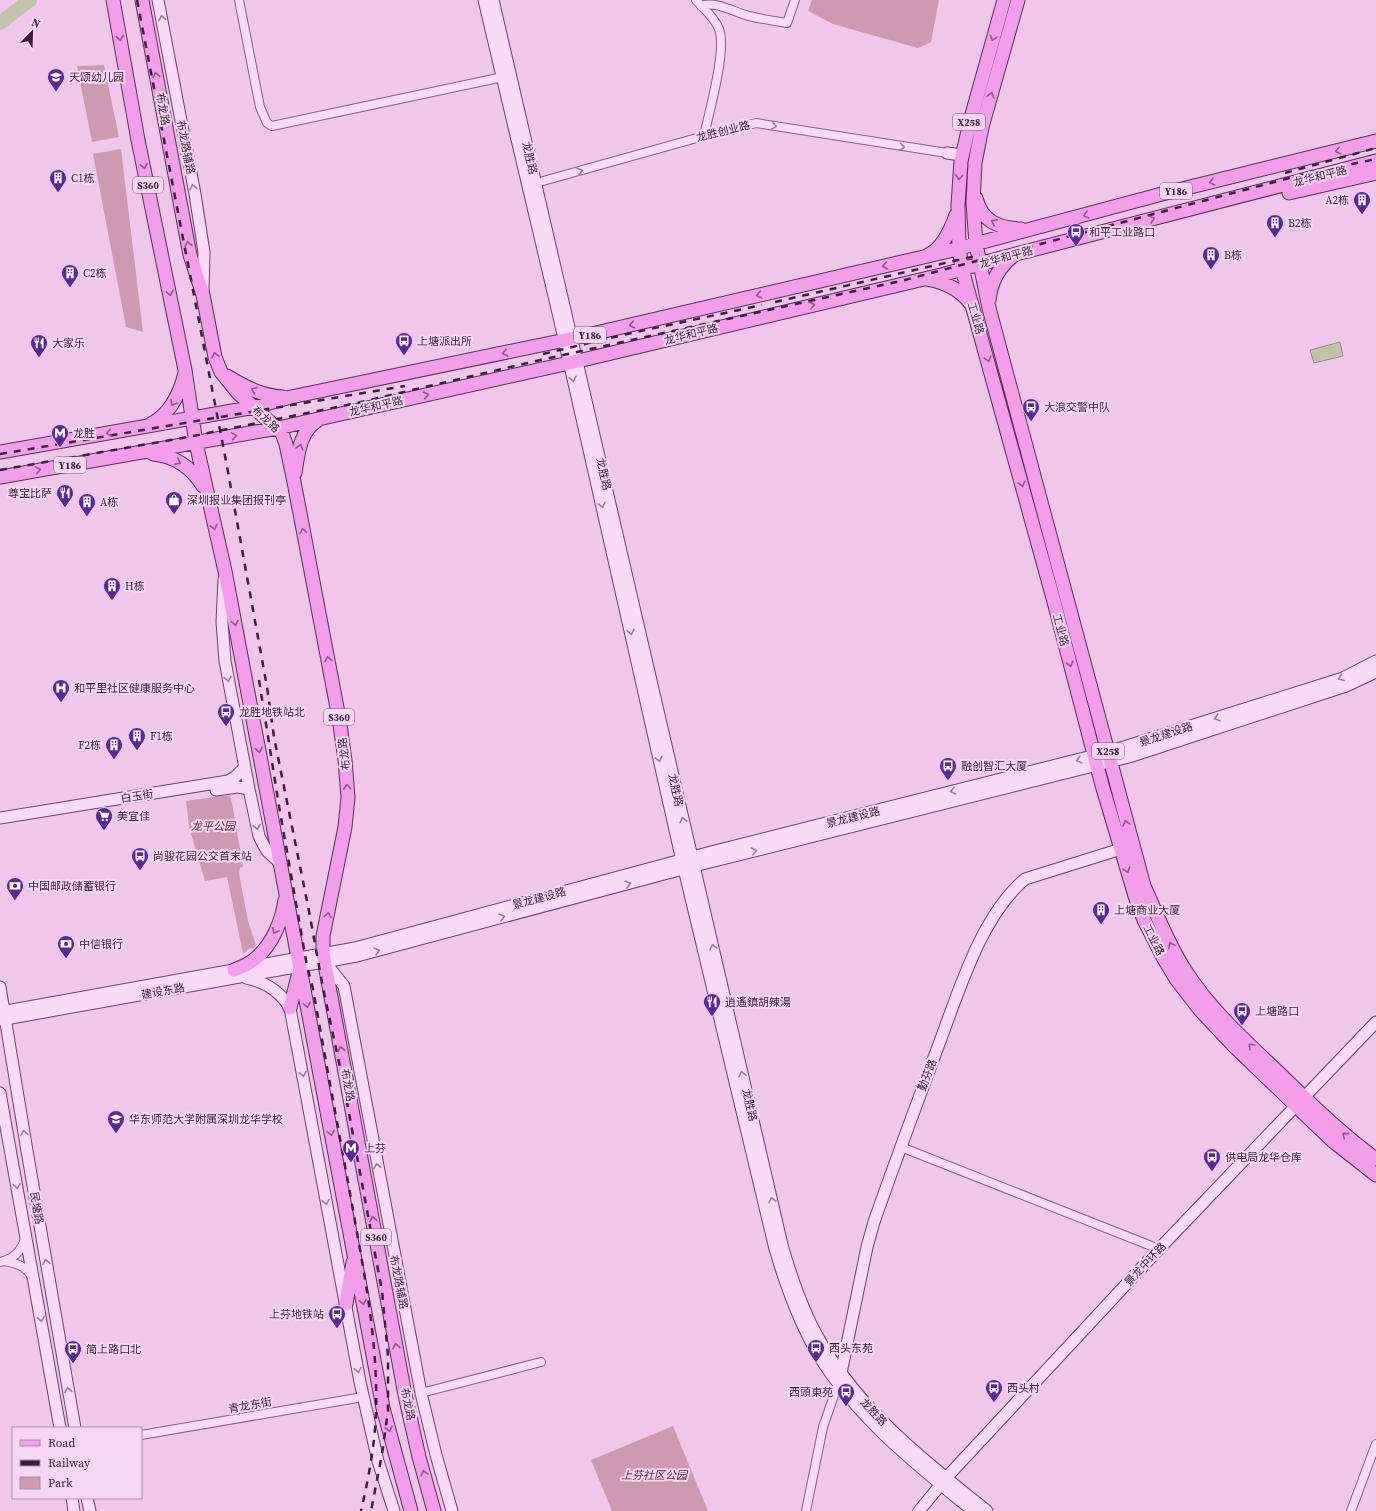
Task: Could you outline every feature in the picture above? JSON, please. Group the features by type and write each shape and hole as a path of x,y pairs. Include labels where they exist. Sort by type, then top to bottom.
{"main road":[{"name":"S360","path":"113,0 138,140 185,370 196,444 205,489 225,571 383,1408 411,1511"},
{"name":"布龙路","path":"142,0 190,255 203,295 215,357 221,372 232,387 278,428 282,434 286,444 294,482 339,718 348,796 345,827 323,936 324,958 405,1395 419,1457 434,1511"},
{"name":"布龙路辅路","path":"158,0 204,252 203,295"},
{"name":"龙胜路","path":"484,0 569,340 776,1255 788,1290 805,1330 819,1356 840,1379 858,1407 888,1439 943,1481 987,1511"},
{"name":"龙胜路","path":"493,0 539,182 569,340"},
{"name":"工业路","path":"1004,0 962,155 958,205 962,269 992,373 1096,760 1135,896 1144,920 1176,979 1216,1028 1300,1102 1376,1159"},
{"name":"工业路","path":"1018,0 978,146 974,188 976,244 989,308 1144,886 1177,957 1196,986 1221,1015 1258,1053 1334,1142 1376,1175"},
{"name":"龙华和平路","path":"0,452 255,407 291,397 569,340 960,248 1162,194 1376,141"},
{"name":"龙胜创业路","path":"947,153 962,155"},
{"name":"龙华和平路","path":"0,477 196,444 278,428 574,362 962,269 1376,161"},
{"path":"1206,205 1255,200 1376,173"},
{"path":"974,188 976,201 979,208 988,220 1005,227 1031,230"},
{"path":"923,257 937,249 947,234 954,219 958,205"},
{"path":"989,308 994,280 1001,269 1014,255"},
{"path":"921,279 943,283 956,290 966,298 973,308"},
{"path":"147,426 158,420 172,405 182,383 185,370"},
{"path":"221,372 250,389 271,396 291,397"},
{"path":"294,482 298,453 303,437 308,429 320,419"},
{"path":"141,453 169,457 180,462 197,476 205,489"},
{"path":"225,571 222,604 225,661 249,789 262,844 280,863"},
{"name":"景龙建设路","path":"1110,757 1343,678 1376,661"},
{"name":"景龙建设路","path":"324,958 358,956 688,863 1110,757 1346,686 1376,672"},
{"name":"白玉街","path":"0,818 228,781 238,775 245,767"},
{"name":"白玉街","path":"0,825 236,787 249,789"},
{"name":"勤芬路","path":"840,1379 870,1235 961,985 992,917 1013,889 1025,879 1121,849"},
{"path":"238,974 256,959 267,946 282,916 286,894"},
{"name":"布龙路辅路","path":"324,958 344,986 421,1393 436,1455 452,1511"},
{"name":"建设东路","path":"2,1016 324,958"},
{"path":"290,1008 299,962"},
{"path":"238,974 254,979 273,988 286,1000 290,1008 363,1397 378,1461 394,1511"},
{"name":"民塘路","path":"0,987 2,1016 75,1427"},
{"name":"景龙中环路","path":"919,1511 943,1481 1159,1249 1376,1022"},
{"name":"民塘路","path":"0,1092 60,1427"},
{"path":"346,1304 354,1255"},
{"name":"龙胜路","path":"943,1481 973,1511"},
{"path":"388,1511 390,1498"},
{"path":"72,1499 74,1511"},
{"path":"87,1499 90,1511"}],"street":[{"path":"239,0 260,107 267,123 272,126 503,77"},
{"path":"698,3 723,6 747,16 787,23 795,0"},
{"path":"698,3 719,29 721,43 721,55 704,136"},
{"name":"龙胜创业路","path":"539,182 704,136 758,123 947,153"},
{"path":"901,1147 1159,1249"},
{"path":"1,1262 16,1255 23,1244 26,1232"},
{"path":"1,1262 17,1264 25,1268 32,1276 34,1281"},
{"path":"421,1393 541,1362"},
{"path":"806,1511 823,1427 840,1379"},
{"name":"青龙东街","path":"142,1435 363,1397"},
{"path":"1351,1511 1376,1444"}],"green space":[{"path":"812,0 939,0 931,42 918,48 833,24 808,11"},
{"path":"104,65 119,137 92,142 77,66"},
{"path":"121,149 143,332 126,327 93,154"},
{"name":"龙平公园","path":"230,796 232,803 243,867 240,868 239,873 248,921 256,945 254,948 248,949 243,953 227,877 205,881 189,827 186,801"},
{"name":"上芬社区公园","path":"673,1426 708,1511 612,1511 591,1460"}],"shaded area":[{"path":"1340,342 1343,356 1314,363 1310,350"}],"waterway":[{"path":"0,23 30,0"}],"railway":[{"path":"137,0 226,461 267,687 274,737 323,988 343,1081 382,1291 388,1356 388,1411 382,1454 371,1511"},
{"path":"1285,173 1376,148"},
{"path":"0,470 188,437 357,403 536,361 901,281 1297,176 1376,159"},
{"path":"775,302 980,255"},
{"path":"543,354 762,305"},
{"path":"0,454 405,386"},
{"path":"259,680 307,966 313,989 351,1197 371,1319 375,1366 376,1413 371,1462 361,1511"}],"place":[{"name":"天颂幼儿园","path":"56,92"},
{"name":"C1栋","path":"58,193"},
{"name":"A2栋","path":"1362,215"},
{"name":"B2栋","path":"1275,238"},
{"name":"和平工业路口","path":"1076,247"},
{"name":"B栋","path":"1211,270"},
{"name":"C2栋","path":"70,288"},
{"name":"上塘派出所","path":"404,356"},
{"name":"大家乐","path":"39,358"},
{"name":"大浪交警中队","path":"1031,422"},
{"name":"龙胜","path":"60,448"},
{"name":"尊宝比萨","path":"65,508"},
{"name":"深圳报业集团报刊亭","path":"174,515"},
{"name":"A栋","path":"87,517"},
{"name":"H栋","path":"112,601"},
{"name":"和平里社区健康服务中心","path":"61,703"},
{"name":"龙胜地铁站北","path":"226,727"},
{"name":"F1栋","path":"137,751"},
{"name":"F2栋","path":"114,760"},
{"name":"融创智汇大厦","path":"948,781"},
{"name":"美宜佳","path":"104,831"},
{"name":"尚骏花园公交首末站","path":"140,871"},
{"name":"中国邮政储蓄银行","path":"15,901"},
{"name":"上塘商业大厦","path":"1101,925"},
{"name":"中信银行","path":"66,959"},
{"name":"逍遙鎮胡辣湯","path":"712,1017"},
{"name":"上塘路口","path":"1242,1026"},
{"name":"华东师范大学附属深圳龙华学校","path":"116,1134"},
{"name":"上芬","path":"351,1163"},
{"name":"供电局龙华仓库","path":"1212,1172"},
{"name":"上芬地铁站","path":"337,1329"},
{"name":"西头东苑","path":"816,1363"},
{"name":"简上路口北","path":"73,1364"},
{"name":"西头村","path":"994,1403"},
{"name":"西頭東苑","path":"846,1407"}]}
